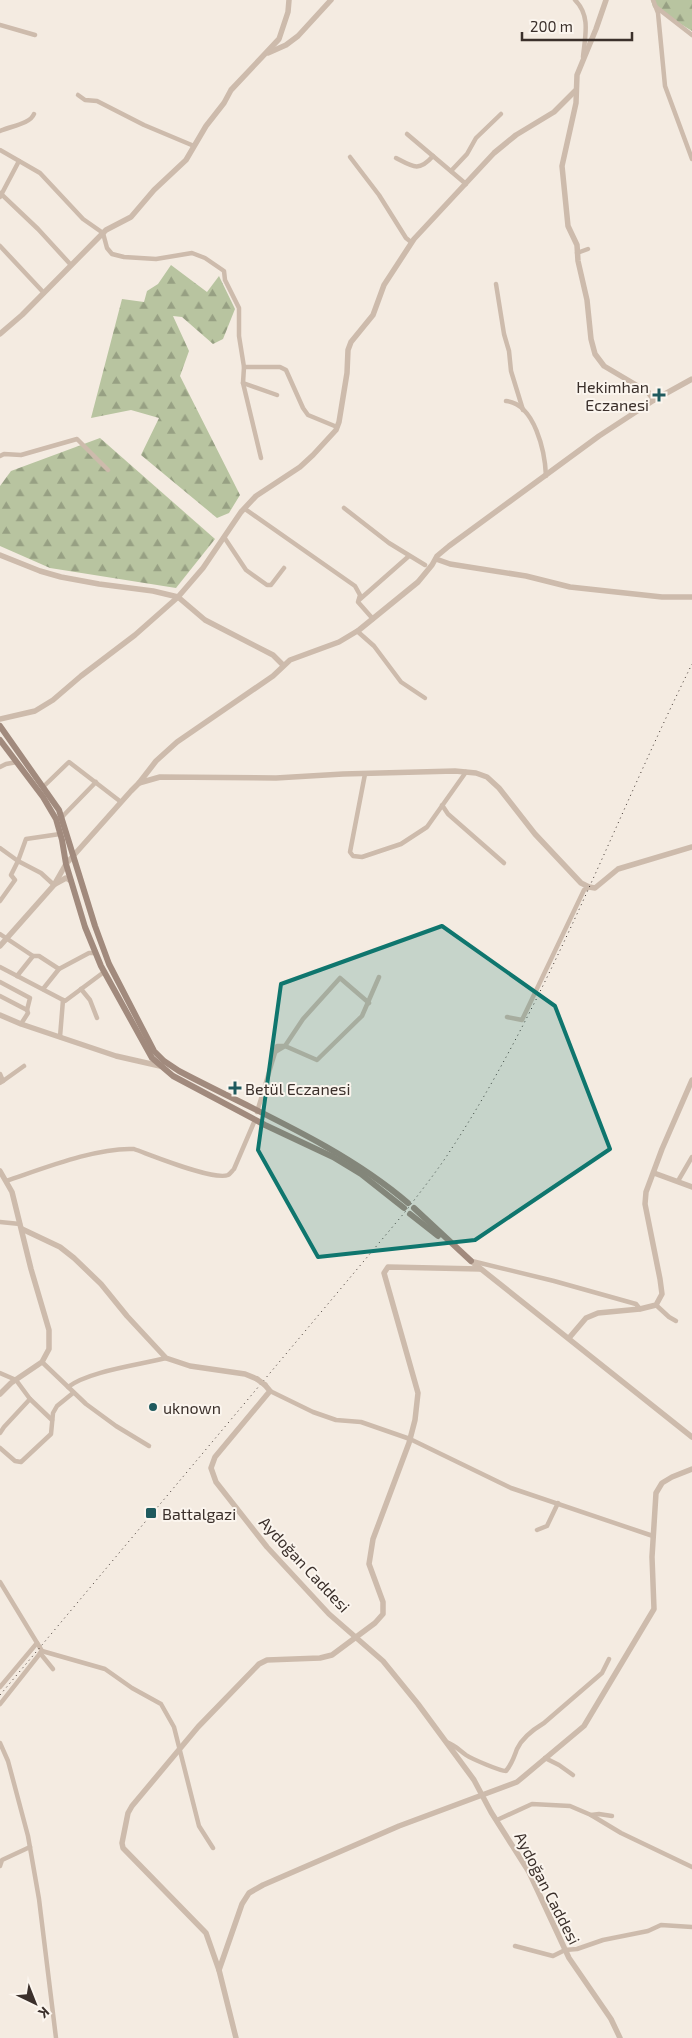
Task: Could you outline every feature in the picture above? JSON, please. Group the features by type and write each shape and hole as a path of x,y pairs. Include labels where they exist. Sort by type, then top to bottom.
{"main road":[{"path":"0,726 59,810 95,926 109,964 162,1064 173,1076 255,1120 340,1161 406,1205 358,1166 257,1112 162,1064 152,1058 104,972 85,927 66,864 56,819 43,797 0,740"},
{"path":"412,1211 471,1261"}],"street":[{"path":"0,334 44,293 103,233 119,222 131,217 154,190 180,167 231,90 279,39 288,12 289,0"},
{"path":"265,54 286,45 298,36 331,0"},
{"path":"575,0 585,14 586,28 583,58"},
{"path":"606,0 577,75 576,103 562,166 568,226 577,244 577,253 587,300 591,339 595,354 604,366 648,392 654,400"},
{"path":"653,0 658,13 665,86 692,159"},
{"path":"655,6 692,34"},
{"path":"0,25 35,35"},
{"path":"0,719 35,711 53,700 135,635 178,597 203,568 256,496 300,467 313,455 337,427 343,404 348,350 355,336 373,315 384,285 411,242 494,153 516,135 554,112 575,91"},
{"path":"78,96 85,100 97,101 144,125 194,146"},
{"path":"0,131 13,125 25,123 32,119 34,114"},
{"path":"451,170 467,154 476,138 501,114"},
{"path":"407,134 466,184"},
{"path":"0,150 40,173 83,219 103,233 106,248 112,254 124,257 156,259 192,253 205,258 224,270 225,280 239,308 239,336 244,367 243,383 261,458"},
{"path":"396,158 413,167 425,165 433,156"},
{"path":"350,157 379,194 406,238 411,242"},
{"path":"19,161 0,194 71,265"},
{"path":"0,246 44,293"},
{"path":"577,253 588,249"},
{"path":"496,284 511,370 523,410 540,439 545,455 546,476"},
{"path":"244,367 280,367 286,370 308,415 337,427"},
{"path":"0,946 54,886 66,864 139,783 156,761 177,742 273,676 290,660 340,642 358,631 418,582 449,546 599,436 654,400 692,379"},
{"path":"243,383 277,395"},
{"path":"506,401 515,403 523,410"},
{"path":"0,456 4,454 21,454 77,439 108,470"},
{"path":"344,508 409,556 425,565"},
{"path":"245,509 355,586 360,596 359,600 373,619"},
{"path":"224,538 246,570 268,585 284,568"},
{"path":"0,555 61,577 98,584 153,590 178,597 205,620 273,655 283,665"},
{"path":"359,600 409,556"},
{"path":"436,559 450,564 526,576 570,587 654,597 684,598 692,596"},
{"path":"358,631 374,646 401,682 425,698"},
{"path":"0,767 10,762 17,762"},
{"path":"43,787 69,762 121,802"},
{"path":"365,774 350,852 353,856 362,858 401,844 427,827 466,772"},
{"path":"139,783 160,777 276,778 365,774 476,773 487,777 499,788 535,834 581,883 595,888 618,869 692,847"},
{"path":"62,817 96,782"},
{"path":"442,805 448,814 504,863"},
{"path":"0,901 15,880 11,875 26,839 60,834"},
{"path":"0,848 18,861 41,873 54,886"},
{"path":"54,886 66,878 71,881"},
{"path":"507,1017 522,1020 584,890 589,887"},
{"path":"0,934 33,956 39,956 59,969"},
{"path":"43,989 59,969 89,953 96,953"},
{"path":"18,976 33,956"},
{"path":"1,969 65,1001 104,972"},
{"path":"257,1112 277,1046 285,1046 317,1060 362,1016 379,977"},
{"path":"285,1046 303,1019 340,978 369,1003"},
{"path":"0,982 30,998 28,1013 21,1024"},
{"path":"81,989 90,1000 97,1018"},
{"path":"0,996 27,1010"},
{"path":"60,1036 63,1000"},
{"path":"0,1015 116,1056 162,1064"},
{"path":"0,1074 2,1082 24,1066"},
{"path":"569,1338 586,1318 598,1312 640,1309 656,1305 662,1294 645,1204 646,1192 692,1080"},
{"path":"6,1181 80,1158 123,1148 134,1149 204,1173 217,1176 228,1175 234,1170 255,1120"},
{"path":"678,1181 692,1158"},
{"path":"0,1171 12,1192 30,1269 49,1330 49,1349 42,1362 0,1394"},
{"path":"654,1173 692,1187"},
{"path":"0,1222 21,1226 60,1247 74,1258 101,1284 127,1316 166,1358 190,1366 245,1374 257,1379 270,1391 313,1412 336,1420 362,1422 410,1440 511,1488 653,1536"},
{"path":"471,1261 554,1281 636,1304 640,1309"},
{"path":"471,1261 692,1437"},
{"path":"236,2038 219,1970 206,1932 123,1848 123,1834 132,1806 179,1750 259,1664 267,1660 320,1658 332,1655 355,1636 375,1623 383,1614 383,1602 370,1564 373,1539 381,1515 399,1475 410,1440 415,1420 418,1393 384,1273 388,1267 480,1269"},
{"path":"656,1305 676,1321"},
{"path":"68,1387 75,1381 166,1358"},
{"path":"42,1362 73,1392 116,1426 149,1446"},
{"path":"0,1372 16,1380 30,1399 52,1420"},
{"name":"Aydoğan Caddesi","path":"270,1391 215,1457 211,1468 216,1482 267,1547 329,1614 383,1661 418,1704 474,1780 528,1872 564,1950 611,2019 620,2038"},
{"path":"0,1448 15,1461 20,1462 51,1434 53,1413 57,1406 73,1392"},
{"path":"0,1433 30,1399"},
{"path":"219,1970 242,1904 249,1894 263,1885 391,1830 445,1808 483,1797 517,1782 584,1726 654,1608 653,1536 656,1493 662,1483 692,1469"},
{"path":"537,1530 547,1526 558,1503"},
{"path":"0,1582 53,1669"},
{"path":"0,1687 38,1644"},
{"path":"41,1652 105,1669 132,1688 161,1704 174,1727 199,1826 213,1848"},
{"path":"0,1704 41,1652"},
{"path":"445,1741 456,1746 467,1756 500,1771 506,1771 511,1766 518,1746 536,1728 602,1673 610,1660"},
{"path":"0,1743 8,1761 30,1847 39,1899 56,2038"},
{"path":"545,1758 572,1774"},
{"path":"496,1820 532,1804 570,1806 692,1867"},
{"path":"591,1815 612,1816"},
{"path":"0,1866 2,1860 30,1847"},
{"path":"515,1946 553,1956 564,1950 577,1949 602,1940 648,1930 661,1925 692,1927"}],"highlighted area":[{"path":"442,926 555,1006 610,1149 475,1240 318,1257 258,1150 281,984"}],"green space":[{"path":"651,0 692,0 692,31 653,7"},
{"path":"171,265 207,292 219,276 235,309 223,339 213,344 182,317 173,316 189,351 180,376 240,495 229,513 217,518 141,455 159,418 131,410 91,418 122,299 144,302 147,291 158,284"},
{"path":"100,438 215,539 176,588 50,568 0,546 0,486 11,471"}],"railway":[{"path":"0,1695 405,1212 447,1156 487,1091 550,971 692,664"}],"place":[{"name":"Hekimhan Eczanesi","path":"659,395"},
{"name":"Betül Eczanesi","path":"235,1088"},
{"name":"uknown","path":"153,1407"},
{"name":"Battalgazi","path":"151,1513"}]}
